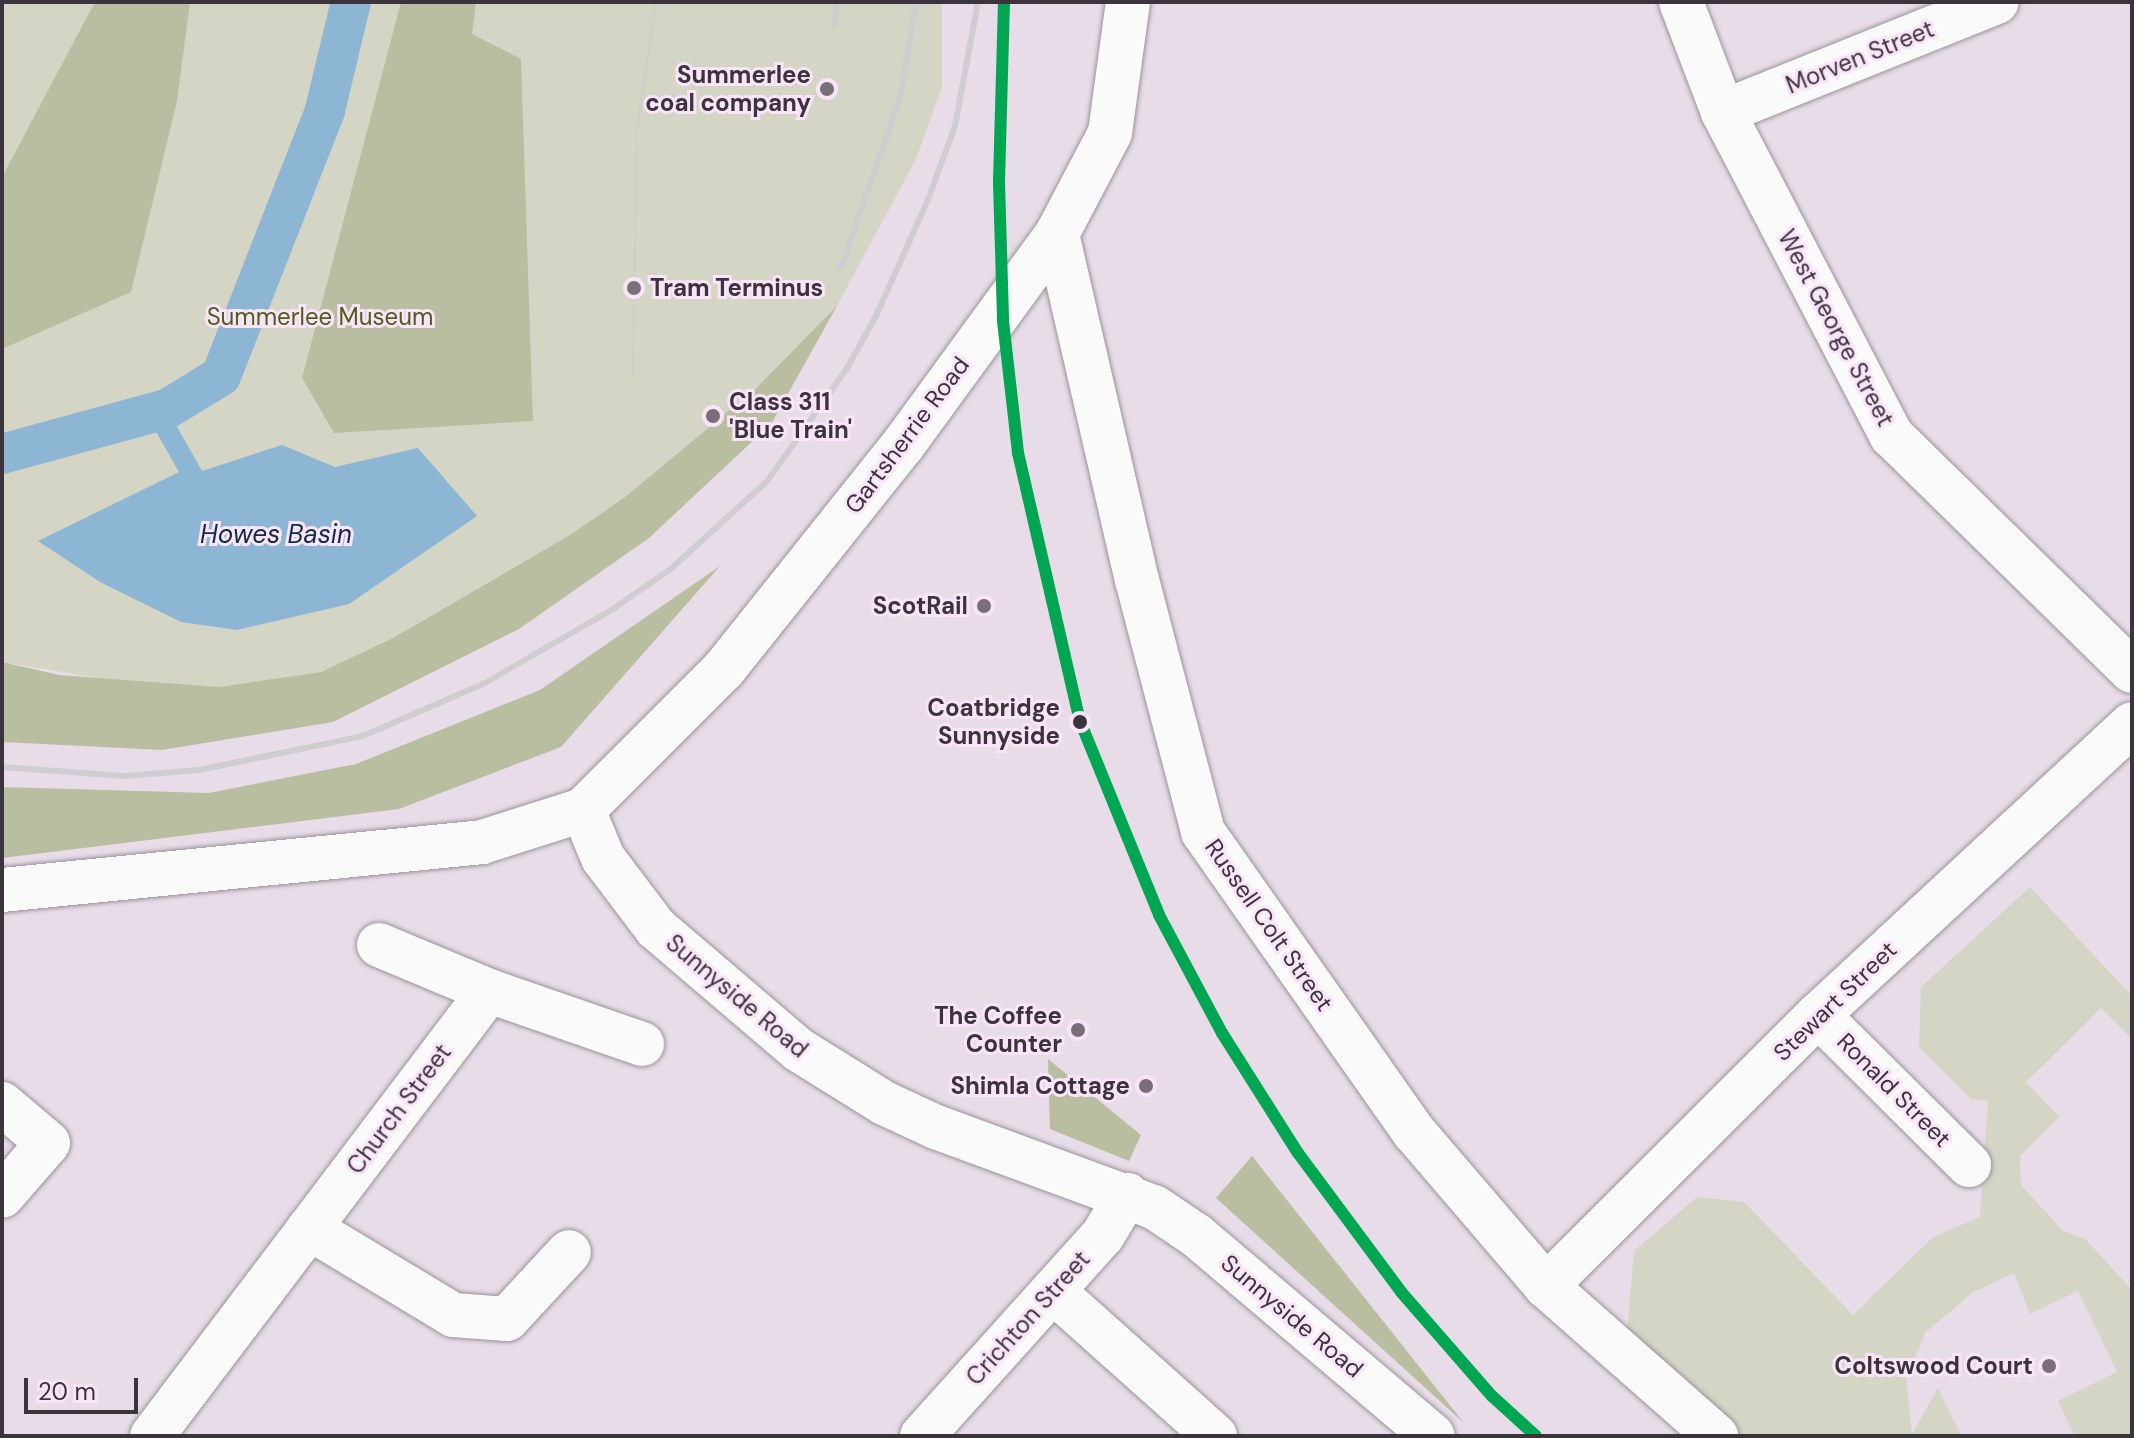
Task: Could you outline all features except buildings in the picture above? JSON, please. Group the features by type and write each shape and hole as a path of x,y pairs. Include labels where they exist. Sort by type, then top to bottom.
{"street":[{"name":"Gartsherrie Road","path":"583,810 702,696 903,445 1046,249 1110,133 1128,2"},
{"name":"West George Street","path":"1681,2 1723,112 1892,436 2132,671"},
{"name":"Morven Street","path":"1723,112 1997,2"},
{"name":"Russell Colt Street","path":"1046,249 1203,832 1414,1132 1546,1286 1716,1436"},
{"name":"Stewart Street","path":"1546,1286 1818,1015 2132,724"},
{"path":"2,890 482,842 583,810"},
{"name":"Sunnyside Road","path":"583,810 603,858 656,928 799,1050 884,1103 936,1127 1127,1195 1197,1236 1433,1436"},
{"path":"379,945 489,991 642,1044"},
{"name":"Church Street","path":"152,1436 489,991"},
{"name":"Ronald Street","path":"1818,1015 1969,1165"},
{"path":"2,1104 48,1143 2,1196"},
{"name":"Crichton Street","path":"922,1436 1103,1235 1127,1195"},
{"path":"309,1228 453,1315 507,1319 569,1252"},
{"path":"1054,1292 1215,1436"}],"green space":[{"name":"Summerlee Museum","path":"2,2 942,2 942,87 916,159 837,306 754,390 625,497 570,535 393,638 321,672 219,687 129,683 2,662"},
{"path":"95,2 190,2 177,101 131,292 2,349 2,177"},
{"path":"401,2 476,2 472,34 521,59 533,421 334,433 302,378"},
{"path":"837,306 771,424 649,538 519,629 333,722 162,750 2,742 2,662 59,675 219,687 321,672 393,638 570,535 625,497 754,390"},
{"path":"720,566 561,747 399,809 2,858 2,787 209,793 356,764 540,690"},
{"path":"2030,887 2132,996 2132,1039 2101,1008 2026,1082 2059,1117 2020,1156 2021,1185 2062,1230 2086,1240 2132,1290 2132,1436 2075,1436 2058,1401 2117,1372 2078,1291 2030,1314 2014,1273 1973,1292 1926,1332 1906,1378 1912,1434 1938,1388 1961,1436 1716,1436 1625,1355 1634,1251 1697,1197 1744,1202 1853,1315 1933,1237 1980,1217 1988,1101 1971,1099 1919,1047 1921,987"},
{"path":"1048,1059 1141,1135 1129,1161 1050,1129"},
{"path":"1252,1156 1464,1423 1216,1198"}],"water":[{"name":"Howes Basin","path":"167,409 202,471 282,445 335,467 418,448 477,516 349,604 237,630 181,622 100,582 38,541 179,472 150,421"}],"waterway":[{"path":"2,454 167,409 221,376 325,110 351,2"}],"tram line":[{"path":"633,376 637,129 656,2"}],"railway":[{"path":"835,25 836,2"},
{"path":"841,268 900,98 916,2"},
{"path":"2,767 125,776 199,770 363,736 485,683 613,609 672,568 768,480 846,370 876,316 928,200 955,126 978,2"}],"transit line":[{"path":"1004,2 999,183 1003,321 1018,453 1080,721 1159,915 1222,1033 1298,1153 1402,1293 1492,1396 1536,1436"}],"place":[{"name":"Summerlee coal company","path":"827,89"},
{"name":"Tram Terminus","path":"634,288"},
{"name":"Class 311 'Blue Train'","path":"713,416"},
{"name":"ScotRail","path":"984,606"},
{"name":"Coatbridge Sunnyside","path":"1080,722"},
{"name":"The Coffee Counter","path":"1078,1030"},
{"name":"Shimla Cottage","path":"1146,1086"},
{"name":"Coltswood Court","path":"2049,1366"}]}
